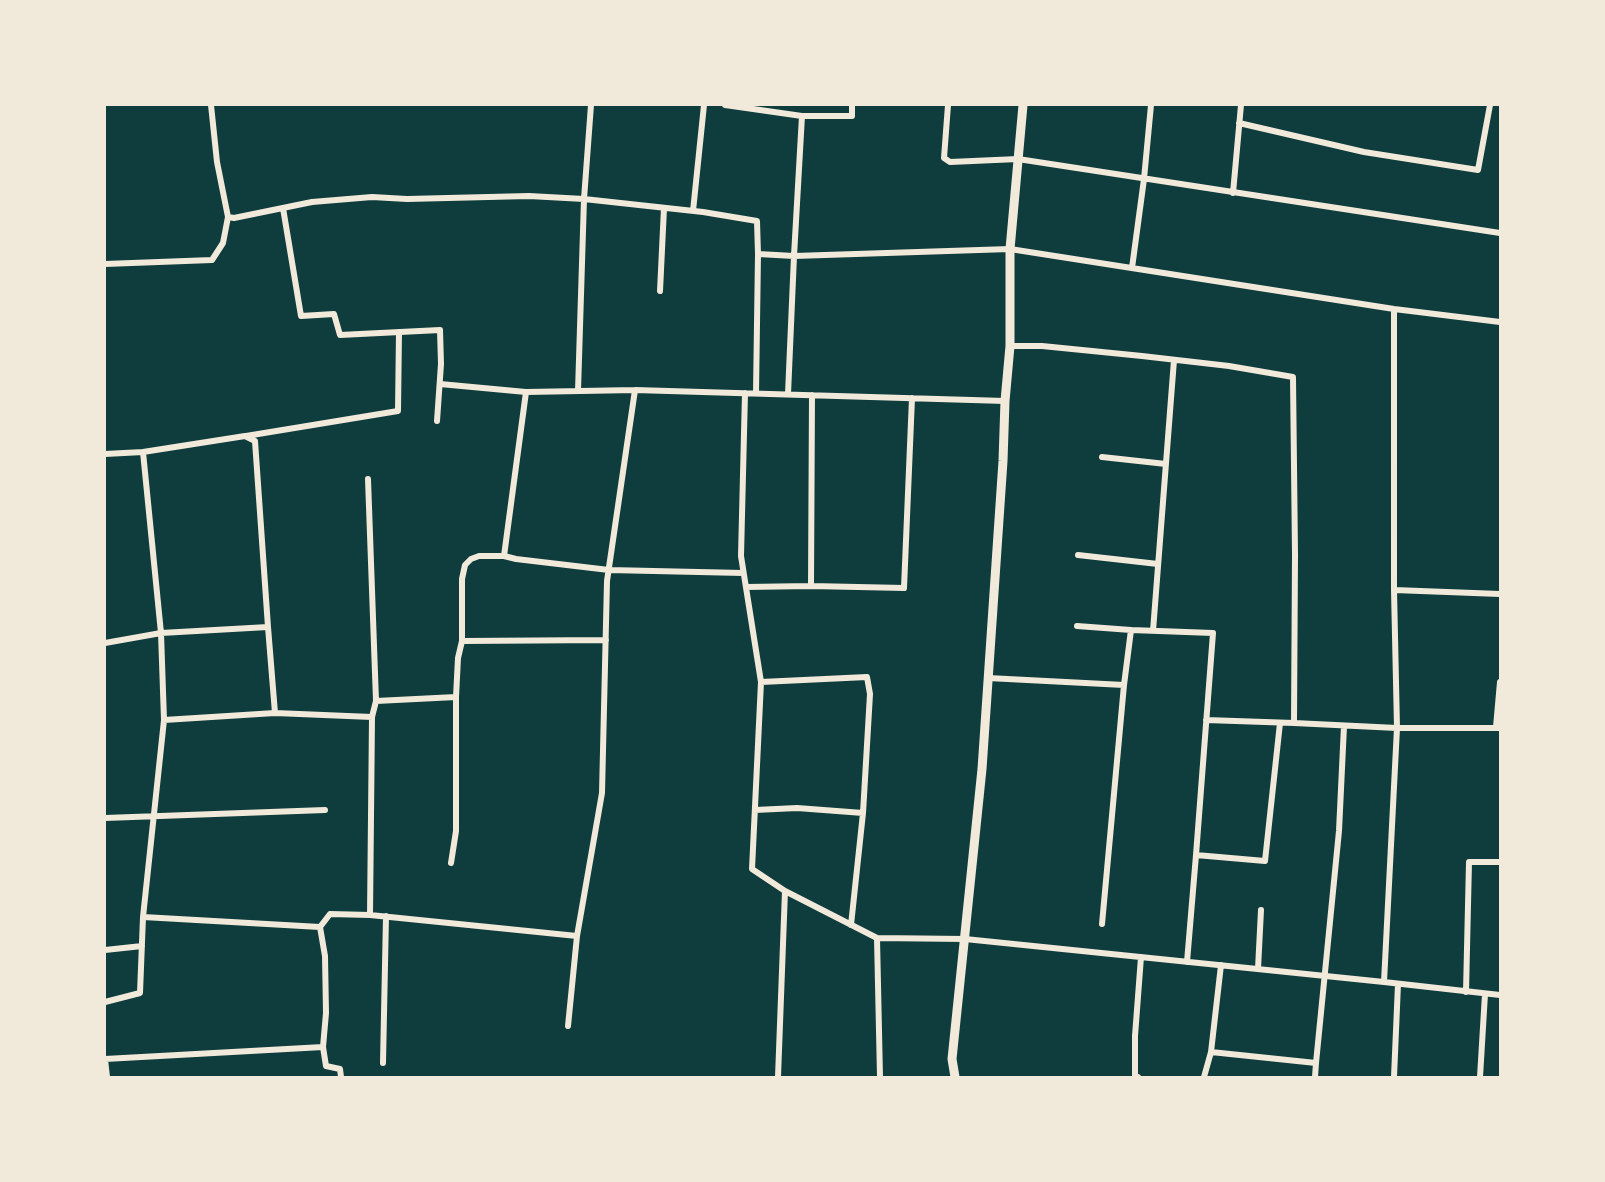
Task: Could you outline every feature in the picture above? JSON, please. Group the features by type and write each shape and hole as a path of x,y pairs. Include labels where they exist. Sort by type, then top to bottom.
{"street":[{"path":"105,264 212,260 223,243 228,217 217,162 211,105"},
{"path":"578,391 584,199 591,105"},
{"path":"693,210 704,105"},
{"path":"725,105 802,116 852,116 852,105"},
{"path":"948,105 944,158 950,162 1018,159 1500,233"},
{"path":"955,1077 952,1059 982,769 1010,346 1010,249 1023,105"},
{"path":"1132,268 1144,179 1150,105"},
{"path":"1233,193 1241,105"},
{"path":"1239,123 1364,152 1478,170 1490,105"},
{"path":"788,394 802,116"},
{"path":"228,217 234,218 312,202 372,198 529,196 693,210 757,221 756,393"},
{"path":"660,291 664,207"},
{"path":"283,208 301,316 333,314 340,335 440,330 437,421"},
{"path":"758,254 794,256 1010,249 1394,309 1500,322"},
{"path":"1384,982 1397,728 1394,591 1394,309"},
{"path":"105,454 142,452 398,411 399,332"},
{"path":"1010,346 1042,346 1229,366 1293,377 1294,723"},
{"path":"1153,631 1174,360"},
{"path":"440,384 526,392 635,390 1005,401"},
{"path":"568,1026 577,936 602,793 607,581 635,390"},
{"path":"504,556 526,392"},
{"path":"745,393 741,556 760,682 752,869 785,891 877,938 964,939 1500,995"},
{"path":"811,586 812,395"},
{"path":"746,587 904,588 912,398"},
{"path":"245,436 255,441 275,713"},
{"path":"105,1002 140,993 143,917 164,720 161,633 142,452"},
{"path":"1102,457 1166,464"},
{"path":"369,479 376,701 372,717 370,915"},
{"path":"1078,555 1158,564"},
{"path":"451,863 456,831 456,697 458,658 462,641 462,579 465,565 471,559 479,556 504,556 609,570 743,573"},
{"path":"1394,591 1500,594"},
{"path":"1077,626 1213,633 1187,962"},
{"path":"105,643 161,633 268,627"},
{"path":"1102,924 1131,630"},
{"path":"462,641 606,640"},
{"path":"760,682 867,677 870,694 863,813 851,925"},
{"path":"988,678 1124,685"},
{"path":"1206,720 1397,728 1498,728 1500,682"},
{"path":"376,701 456,697"},
{"path":"164,720 275,713 372,717"},
{"path":"1196,855 1265,861 1280,723"},
{"path":"1316,1077 1339,831 1344,726"},
{"path":"755,810 797,808 863,813"},
{"path":"105,818 325,810"},
{"path":"1466,992 1469,862 1500,862"},
{"path":"778,1077 785,891"},
{"path":"1258,969 1261,910"},
{"path":"341,1077 340,1069 326,1066 323,1047 326,1013 325,956 320,927 330,914 386,916 577,936"},
{"path":"383,1063 386,916"},
{"path":"143,917 320,927"},
{"path":"877,938 880,1077"},
{"path":"105,950 142,946"},
{"path":"1138,1077 1135,1076 1136,1036 1141,957"},
{"path":"1204,1077 1211,1052 1221,965"},
{"path":"1394,1077 1398,984"},
{"path":"1480,1077 1485,994"},
{"path":"107,1077 105,1059 323,1047"},
{"path":"1211,1052 1316,1063"}]}
